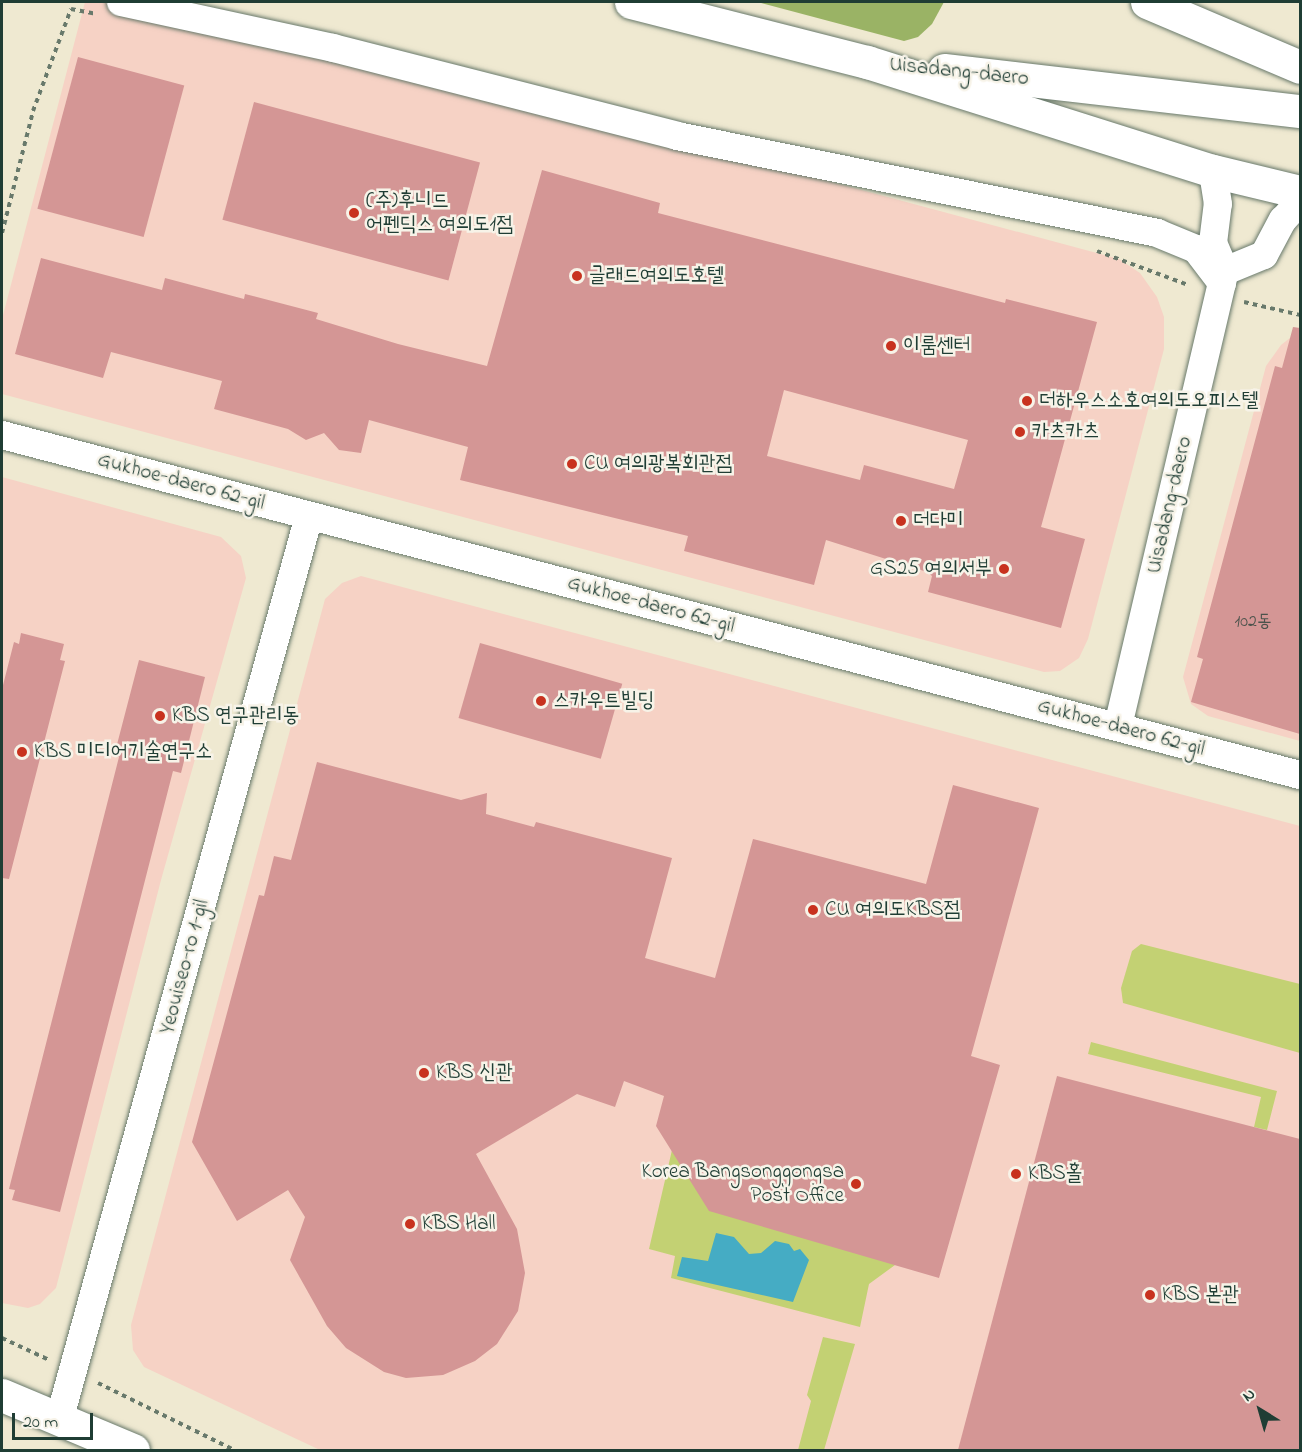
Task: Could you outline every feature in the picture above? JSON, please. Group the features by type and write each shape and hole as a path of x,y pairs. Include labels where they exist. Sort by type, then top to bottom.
{"main road":[{"name":"Uisadang-daero","path":"631,2 703,11 1213,171 1300,192"},
{"path":"1148,2 1300,67"},
{"name":"Uisadang-daero","path":"867,62 1300,111"},
{"path":"2,1395 60,1417 133,1450"}],"street":[{"path":"113,9 333,48 677,136 1157,233 1196,249 1223,277"},
{"path":"1213,171 1218,204 1213,243 1223,277"},
{"path":"1223,277 1264,255 1283,220 1300,201"},
{"name":"Uisadang-daero","path":"1118,726 1223,277"},
{"name":"Gukhoe-daero 62-gil","path":"2,435 1300,775"},
{"name":"Yeouiseo-ro 1-gil","path":"60,1417 309,516"}],"path":[{"path":"2,233 33,111 71,9 113,9"},
{"path":"2,1338 73,1370 234,1450"}],"shaded area":[{"path":"85,2 162,2 1119,259 1140,273 1157,297 1164,317 1164,349 1088,639 1079,658 1060,671 1044,672 2,394 2,319"},
{"path":"1300,330 1300,741 1208,716 1191,704 1183,677 1266,366 1281,345"},
{"path":"2,477 221,537 241,556 246,578 161,880 56,1288 40,1304 28,1308 2,1303"},
{"path":"361,576 1300,826 1300,1450 320,1450 144,1367 133,1350 131,1325 325,599 342,583"}],"green space":[{"path":"757,2 944,2 932,24 918,37 904,41"},
{"path":"1141,944 1300,984 1300,1053 1123,1003 1121,988 1132,951"},
{"path":"1091,1042 1277,1091 1267,1130 1254,1127 1261,1097 1088,1054"},
{"path":"672,1150 895,1265 869,1284 860,1327 671,1278 675,1256 649,1249"},
{"path":"823,1337 855,1344 824,1450 798,1450 811,1401 807,1395"}],"water":[{"path":"716,1233 734,1237 749,1254 761,1253 775,1241 789,1244 794,1251 800,1249 809,1260 793,1302 677,1276 682,1257 708,1261"}],"building":[{"path":"78,57 184,85 144,237 37,209"},
{"path":"254,102 480,163 448,280 222,220"},
{"path":"542,170 660,203 658,213 1005,303 1006,299 1097,322 1041,527 1085,539 1061,628 928,592 932,576 927,572 826,540 814,585 684,551 688,536 460,480 468,447 369,420 361,453 339,450 324,433 306,440 288,429 214,409 222,381 111,352 103,378 15,354 41,258 162,290 165,278 244,299 245,294 318,313 316,319 398,344 487,366","holes":["784,390 968,440 954,489 864,465 860,480 767,456"]},
{"path":"1293,327 1300,328 1300,734 1191,702 1203,659 1197,657 1275,366 1282,368"},
{"name":"KBS 미디어기술연구소","path":"21,633 64,644 60,660 65,661 9,879 2,878 2,689 14,642 19,644"},
{"name":"스카우트빌딩","path":"480,643 622,684 601,759 459,718"},
{"path":"139,660 205,677 181,773 173,771 60,1212 12,1200 15,1190 9,1189 119,757 114,756"},
{"name":"KBS 신관","path":"317,762 461,800 487,793 486,814 534,827 536,822 672,858 645,958 715,978 753,839 926,884 953,785 1039,808 971,1056 1000,1065 939,1278 709,1211 656,1126 664,1096 624,1081 615,1107 577,1094 476,1154 517,1229 525,1273 518,1311 497,1344 475,1361 443,1375 406,1378 384,1372 346,1348 327,1326 290,1260 305,1217 288,1190 237,1221 192,1142 259,895 264,896 274,856 291,860"},
{"name":"KBS 본관","path":"1057,1076 1300,1139 1300,1450 958,1450"}],"place":[{"name":"(주)후니드 어펜딕스 여의도1점","path":"354,213"},
{"name":"글래드여의도호텔","path":"577,276"},
{"name":"이룸센터","path":"891,346"},
{"name":"더하우스소호여의도오피스텔","path":"1027,401"},
{"name":"카츠카츠","path":"1020,432"},
{"name":"CU 여의광복회관점","path":"572,464"},
{"name":"더다미","path":"901,521"},
{"name":"GS25 여의서부","path":"1004,569"},
{"name":"스카우트빌딩","path":"541,701"},
{"name":"KBS 연구관리동","path":"160,716"},
{"name":"KBS 미디어기술연구소","path":"22,752"},
{"name":"CU 여의도KBS점","path":"813,910"},
{"name":"KBS 신관","path":"424,1073"},
{"name":"KBS홀","path":"1016,1174"},
{"name":"Korea Bangsonggongsa Post Office","path":"856,1184"},
{"name":"KBS Hall","path":"410,1224"},
{"name":"KBS 본관","path":"1150,1295"}]}
